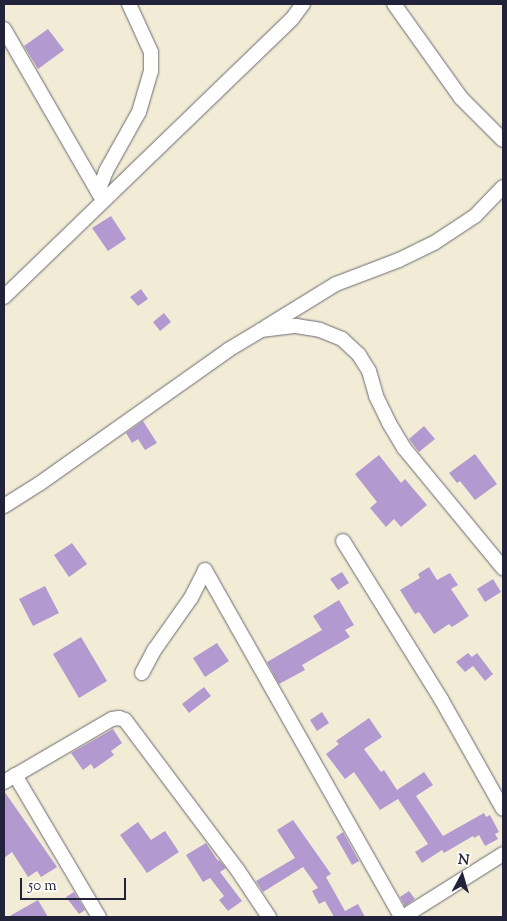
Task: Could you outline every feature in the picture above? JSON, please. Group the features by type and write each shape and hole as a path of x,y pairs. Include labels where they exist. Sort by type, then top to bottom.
{"street":[{"path":"100,197 106,171 139,112 151,71 151,52 129,4"},
{"path":"6,289 100,197 292,19 303,4"},
{"path":"394,4 461,98 503,140"},
{"path":"4,29 100,197"},
{"path":"4,506 39,484 228,350 336,284 399,260 434,243 475,216 503,187"},
{"path":"261,330 296,326 320,330 342,339 359,356 369,371 376,396 404,448 503,568"},
{"path":"343,541 441,699 503,809"},
{"path":"142,673 154,649 191,598 205,570 402,917 503,854"},
{"path":"100,917 9,778 112,719 119,718 126,720 237,869 269,917"}],"building":[{"path":"48,29 64,50 38,69 24,46"},
{"path":"111,216 126,239 108,251 92,228"},
{"path":"141,289 148,299 138,306 130,297"},
{"path":"164,313 171,322 160,331 153,322"},
{"path":"143,421 157,443 145,450 138,439 132,443 126,433"},
{"path":"424,426 435,439 419,452 409,439"},
{"path":"475,454 497,484 475,500 460,481 457,483 449,473"},
{"path":"379,455 401,483 405,479 427,505 401,527 394,519 386,527 370,508 377,502 355,474"},
{"path":"72,543 87,564 69,577 54,555"},
{"path":"429,567 437,580 450,573 458,585 451,589 469,616 452,627 449,624 434,634 419,612 415,614 400,590 420,578 418,574"},
{"path":"342,572 349,583 338,590 330,579"},
{"path":"493,579 501,592 485,602 477,589"},
{"path":"45,586 59,613 33,626 19,599"},
{"path":"339,600 354,625 345,630 350,637 302,665 305,670 279,684 267,662 322,630 313,616"},
{"path":"81,637 107,681 79,698 53,654"},
{"path":"217,643 229,661 205,677 193,658"},
{"path":"468,653 472,657 477,653 493,674 485,681 473,666 465,672 456,662"},
{"path":"204,687 211,696 189,713 182,704"},
{"path":"322,712 329,723 317,731 310,720"},
{"path":"369,718 382,737 364,749 381,772 384,770 397,790 424,772 433,785 416,796 443,836 484,813 486,817 490,815 499,832 495,834 498,839 485,846 479,835 474,838 473,836 444,853 442,850 422,863 415,852 428,844 398,799 380,810 354,772 345,779 326,754 339,744 336,741"},
{"path":"113,729 122,743 111,751 114,755 94,769 91,764 83,770 71,753"},
{"path":"4,791 57,867 41,877 37,871 28,877 12,852 4,858"},
{"path":"293,820 331,874 326,877 345,911 358,904 365,917 334,917 325,901 319,904 312,891 318,888 303,867 263,892 256,881 295,858 277,830"},
{"path":"138,822 151,840 165,831 179,852 147,873 120,835"},
{"path":"343,832 359,861 352,865 336,837"},
{"path":"206,843 218,861 226,868 220,872 242,901 228,911 219,900 224,896 210,878 203,882 186,855"},
{"path":"409,891 415,899 405,906 400,897"},
{"path":"74,892 85,910 79,914 66,897"},
{"path":"38,900 48,917 8,917"}]}
